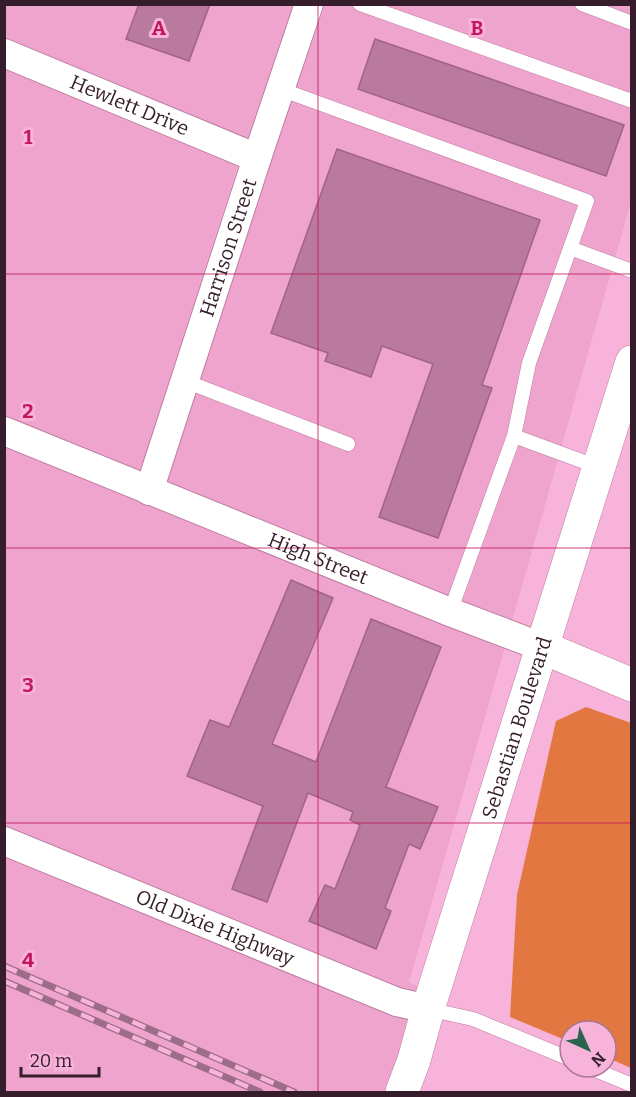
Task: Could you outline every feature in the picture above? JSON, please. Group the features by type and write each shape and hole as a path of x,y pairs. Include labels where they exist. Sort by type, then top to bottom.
{"main road":[{"name":"Sebastian Boulevard","path":"402,1092 414,1060 428,1009 632,362"},
{"name":"High Street","path":"542,647 632,685"}],"street":[{"name":"Harrison Street","path":"149,491 256,158 309,4"},
{"name":"Hewlett Drive","path":"4,53 256,158"},
{"name":"High Street","path":"4,431 542,647"},
{"name":"Old Dixie Highway","path":"4,841 398,1002 428,1009"}],"lane":[{"path":"360,4 632,101"},
{"path":"582,4 632,23"},
{"path":"280,89 587,201 529,363 514,436 450,612"},
{"path":"570,248 632,271"},
{"path":"185,381 348,444"},
{"path":"514,436 598,467"},
{"path":"428,1009 473,1018 558,1054"},
{"path":"617,1079 632,1085"}],"shaded area":[{"path":"4,5 294,5 247,139 5,38"},
{"path":"325,5 631,5 631,202 512,621 167,483 270,163"},
{"path":"4,68 238,165 140,472 5,417"},
{"path":"4,446 505,647 409,982 419,987 418,992 400,989 5,826"},
{"path":"586,707 631,723 631,1068 618,1062 618,1019 558,1019 558,1037 510,1017 517,895 556,721"},
{"path":"4,855 410,1019 386,1092 5,1092"}],"building":[{"path":"139,4 210,4 189,61 126,39"},
{"path":"375,39 624,125 606,176 358,89"},
{"path":"337,149 540,220 482,385 492,388 438,538 379,517 433,364 382,346 371,377 325,361 328,353 271,333"},
{"path":"291,580 333,598 272,744 316,762 371,619 441,647 386,787 438,807 420,849 409,844 385,908 391,911 376,949 309,921 325,885 335,889 360,825 350,820 353,812 308,793 267,902 232,889 263,806 187,776 210,720 229,727"}],"railway":[{"path":"4,966 294,1092"},
{"path":"4,981 260,1092"}]}
